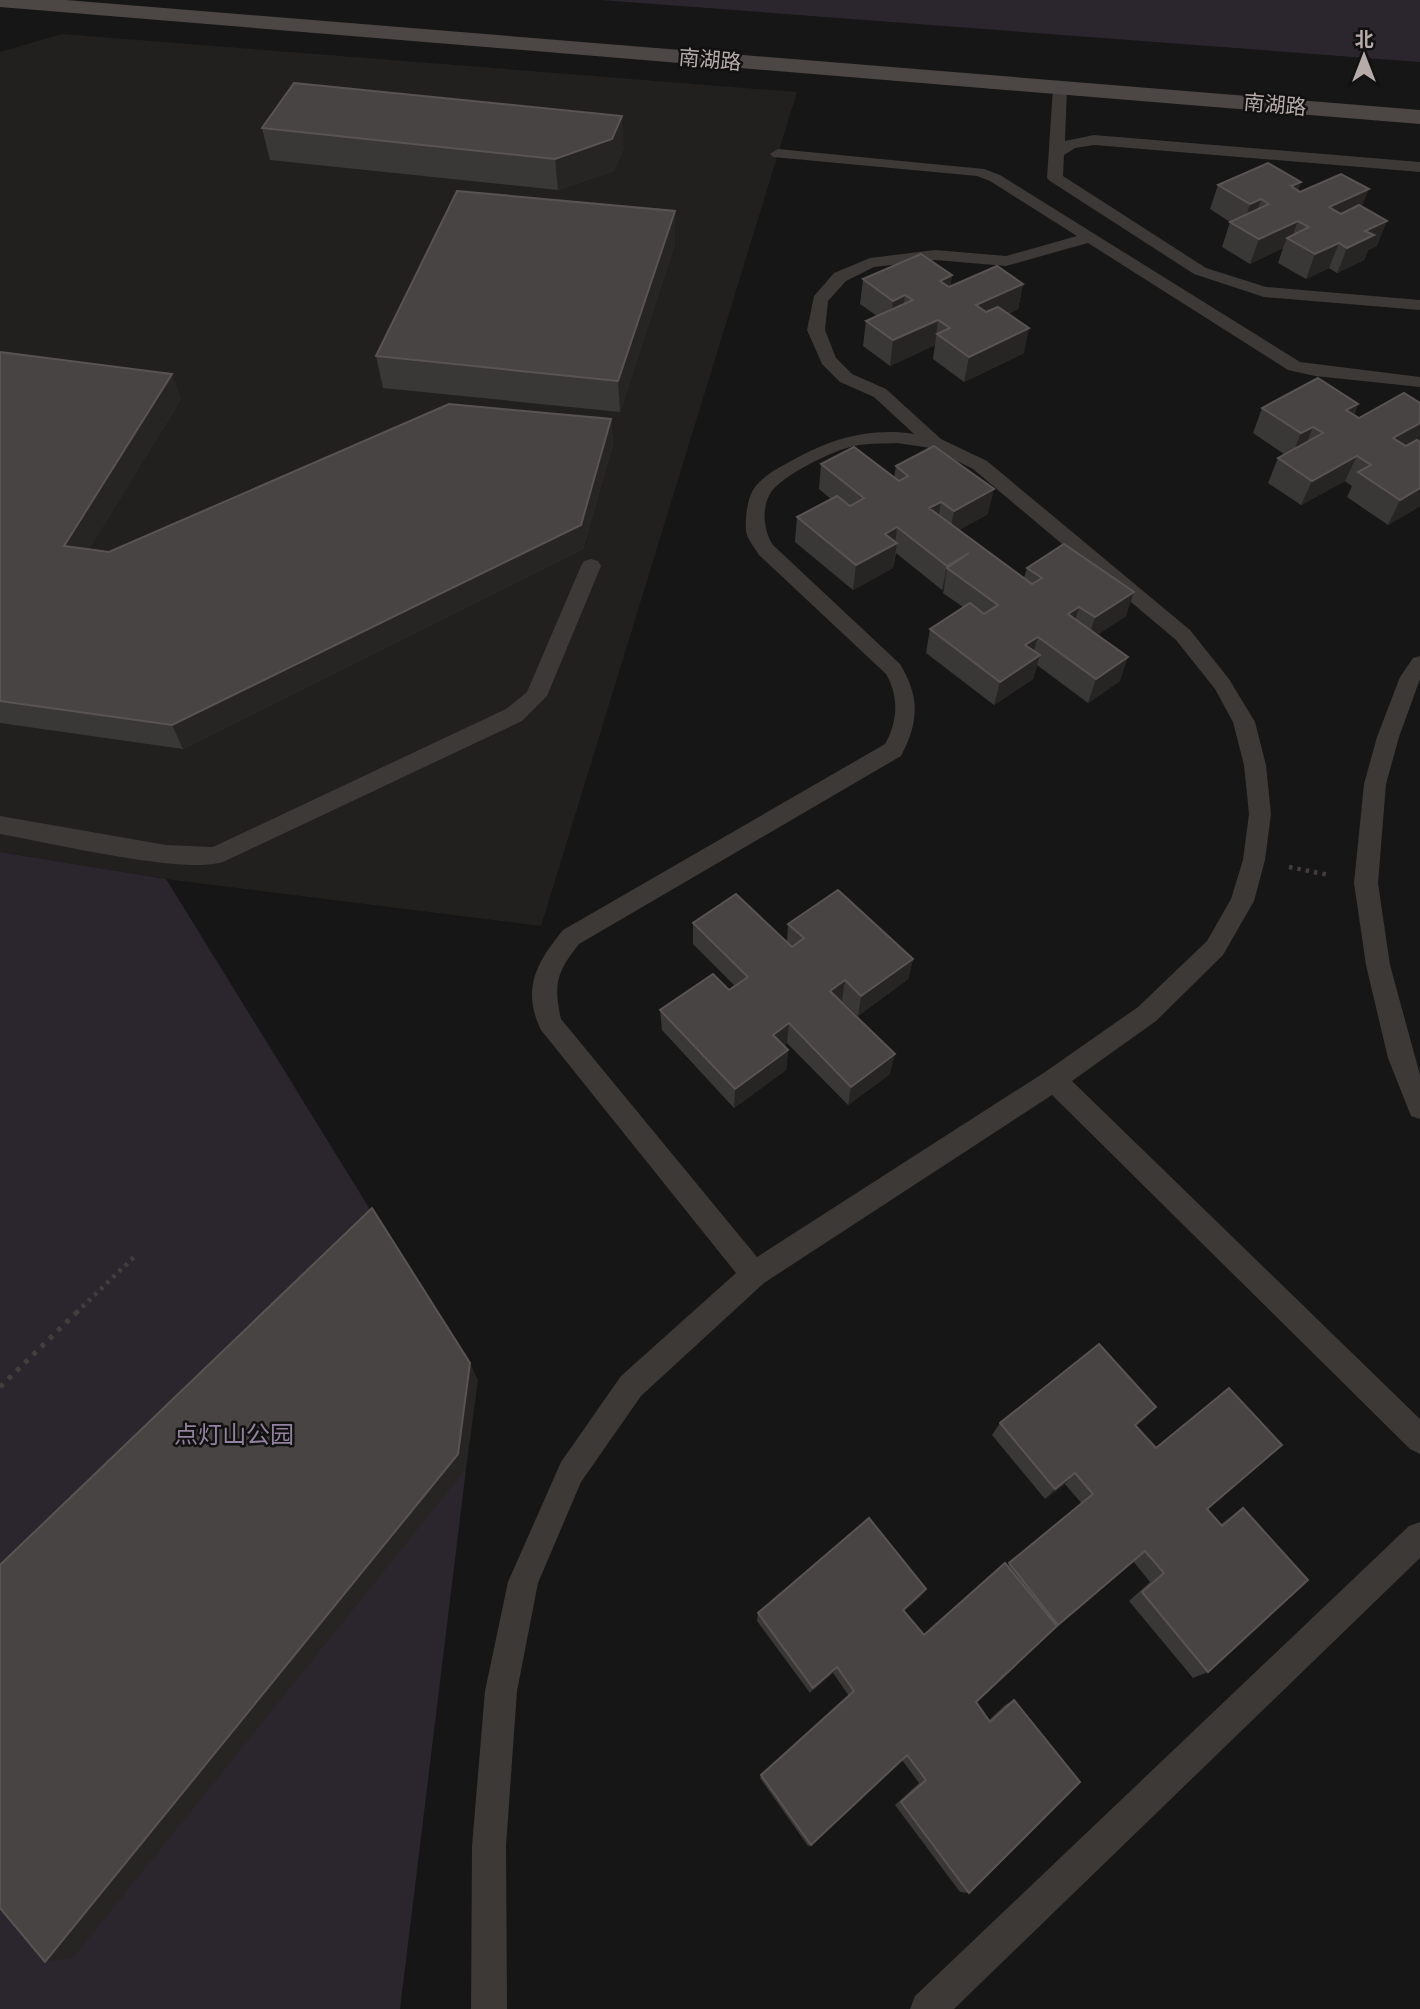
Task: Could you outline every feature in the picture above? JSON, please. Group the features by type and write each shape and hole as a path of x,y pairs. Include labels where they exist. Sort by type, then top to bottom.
{"main road":[{"name":"南湖路","path":"0,1 1420,117"},
{"path":"780,43 808,46"}],"lane":[{"path":"1055,178 1060,88"},
{"path":"1057,153 1071,144 1094,141 1420,167"},
{"path":"778,154 968,170 995,178 1294,366 1315,371 1420,382"},
{"path":"1017,192 1055,178"},
{"path":"1055,178 1200,271 1264,292 1420,305"},
{"path":"489,2009 489,1846 501,1691 523,1582 571,1472 631,1386 754,1274 1054,1080 1147,1014 1215,948 1242,901 1254,860 1260,814 1255,765 1244,722 1222,684 1183,635 979,465 935,443 880,393 846,377 828,360 816,330 820,300 840,277 870,263 935,255 1006,261 1089,239"},
{"path":"754,1274 551,1023 542,990 551,962 571,937 893,750 902,736 905,719 906,694 903,683 893,669 766,550 756,534 757,513 761,492 776,477 826,449 853,440 874,437 897,437 935,443"},
{"path":"0,825 166,854 215,856 514,715 536,696 592,566"},
{"path":"1420,663 1410,677 1388,737 1375,784 1366,883 1381,978 1401,1058 1420,1108"},
{"path":"1054,1080 1420,1439"},
{"path":"928,2009 1420,1538"}],"path":[{"path":"1254,860 1366,883"},
{"path":"0,1387 134,1257"}],"shaded area":[{"path":"62,34 797,92 541,926 166,879 0,852 0,52"}],"green space":[{"path":"601,0 1420,0 1420,62"},
{"name":"点灯山公园","path":"0,852 166,879 382,1229 466,1469 400,2009 0,2009"}],"building":[{"path":"294,83 622,116 612,139 555,159 262,128"},
{"path":"1268,163 1301,182 1291,186 1300,192 1341,174 1369,189 1329,207 1341,214 1359,205 1387,221 1365,231 1374,235 1347,248 1339,243 1315,254 1287,238 1309,227 1298,221 1259,239 1230,222 1269,204 1261,199 1250,204 1218,185"},
{"path":"457,191 675,211 618,381 376,356"},
{"path":"921,254 952,275 940,281 949,287 997,266 1023,284 976,305 986,312 998,307 1029,328 969,357 937,334 950,328 938,320 893,340 866,321 913,300 905,295 893,301 863,279"},
{"path":"0,352 172,374 64,546 109,552 449,404 611,419 581,525 172,725 0,701"},
{"path":"1318,378 1358,404 1346,410 1359,418 1404,393 1420,403 1420,423 1393,438 1406,446 1417,440 1420,442 1420,488 1400,500 1358,472 1371,465 1357,456 1312,481 1278,458 1323,433 1313,427 1301,433 1262,408"},
{"path":"934,446 994,489 954,511 941,502 929,508 1032,584 1042,578 1027,568 1064,544 1134,592 1095,617 1079,607 1068,614 1128,657 1096,679 1038,637 1025,645 1040,655 1000,682 930,629 970,603 984,614 998,605 947,568 969,553 947,566 897,527 885,534 897,543 856,565 797,517 837,496 850,506 864,498 821,464 854,447 899,481 908,476 896,466"},
{"path":"838,890 913,959 861,996 845,980 830,991 895,1054 851,1087 789,1023 773,1035 788,1050 735,1089 660,1010 713,974 729,990 748,977 693,923 736,894 792,947 804,938 788,924"},
{"path":"372,1208 470,1363 458,1454 45,1962 0,1908 0,1565"},
{"path":"1099,1344 1156,1407 1135,1425 1156,1448 1229,1388 1282,1445 1207,1509 1222,1526 1243,1508 1308,1580 1208,1672 1142,1592 1164,1573 1145,1551 1058,1625 1009,1563 1093,1494 1075,1473 1055,1489 1000,1423"},
{"path":"869,1518 926,1589 903,1610 924,1635 1005,1563 1057,1626 976,1702 990,1722 1014,1700 1080,1782 969,1893 901,1802 926,1780 907,1755 811,1845 761,1775 854,1691 837,1667 813,1688 758,1613"}]}
